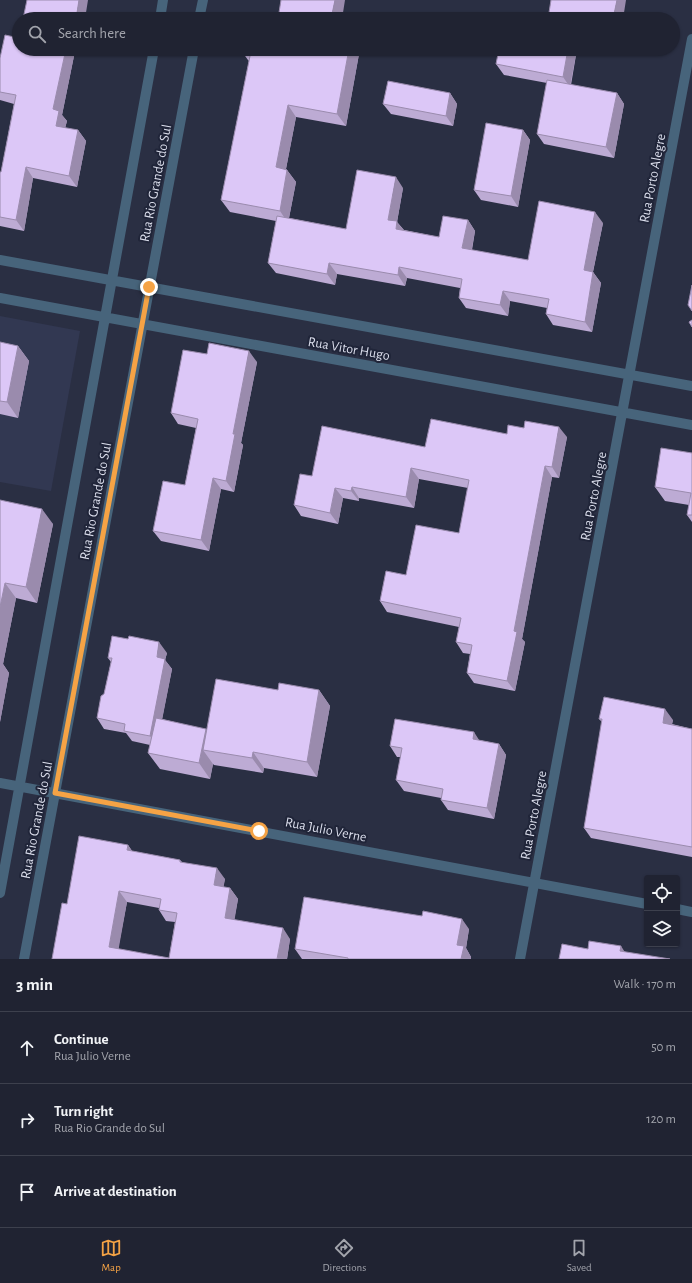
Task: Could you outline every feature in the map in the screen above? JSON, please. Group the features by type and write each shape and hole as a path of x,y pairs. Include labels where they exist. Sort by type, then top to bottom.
{"street":[{"path":"161,12 163,0"},
{"path":"200,12 203,0"},
{"name":"Rua Porto Alegre","path":"520,959 692,39"},
{"name":"Rua Rio Grande do Sul","path":"0,893 153,56"},
{"name":"Rua Rio Grande do Sul","path":"24,959 193,56"},
{"name":"Rua Vitor Hugo","path":"0,260 692,386"},
{"name":"Rua Vitor Hugo","path":"0,298 692,425"},
{"name":"Rua Julio Verne","path":"0,783 644,903"},
{"path":"680,910 692,912"}],"shaded area":[{"path":"0,316 80,331 51,491 0,482"}],"building":[{"path":"27,0 79,0 77,12 24,12"},
{"path":"281,0 335,0 332,12 279,12"},
{"path":"551,0 617,0 614,12 549,12"},
{"path":"5,35 12,36 12,56 64,56 53,109 59,111 56,126 78,130 69,176 26,167 16,220 0,217 0,172 16,95 0,92 0,58"},
{"path":"250,56 348,56 337,114 288,105 276,167 287,170 280,211 221,200"},
{"path":"498,56 567,56 563,77 496,64"},
{"path":"547,80 617,93 606,147 537,134"},
{"path":"388,81 450,93 446,116 383,104"},
{"path":"486,123 523,130 511,196 474,190"},
{"path":"357,170 396,177 388,220 397,221 396,229 439,237 443,216 468,220 462,248 528,260 539,201 595,212 584,270 593,272 585,322 546,314 549,299 503,291 500,305 459,298 462,279 399,267 398,275 329,263 327,274 268,263 277,216 346,229"},
{"path":"692,285 692,311 688,305"},
{"path":"692,320 692,327 689,322"},
{"path":"0,342 18,346 7,402 0,401"},
{"path":"209,343 249,351 233,434 235,434 226,481 213,478 201,540 153,531 163,481 185,485 198,419 171,413 183,350 207,354"},
{"path":"431,419 507,434 508,425 524,428 525,421 559,427 552,467 545,466 514,631 517,632 507,681 467,673 472,645 456,642 461,618 380,601 386,571 406,575 416,525 459,533 469,480 411,468 406,497 352,487 351,491 335,488 330,513 294,505 300,474 312,476 322,426 425,447"},
{"path":"661,448 692,453 692,515 687,515 691,493 655,487"},
{"path":"0,500 42,509 26,587 5,583 0,607"},
{"path":"112,636 128,639 129,636 159,642 157,657 165,659 150,736 124,731 125,724 97,718 101,696 104,694 112,658 108,658"},
{"path":"216,679 278,690 279,683 319,690 307,762 253,752 252,758 203,750"},
{"path":"604,697 665,709 663,723 692,729 692,847 584,828 602,719 599,719"},
{"path":"156,718 206,729 199,763 148,753"},
{"path":"395,719 474,732 473,739 499,744 487,808 441,800 443,789 396,780 402,748 390,746"},
{"path":"79,836 128,845 127,850 180,860 180,862 217,868 214,885 230,888 225,918 283,928 277,959 52,959 62,903 67,904","holes":["119,891 161,899 159,910 177,913 169,958 109,947"]},
{"path":"304,897 422,916 423,911 462,919 457,945 464,946 461,959 348,959 295,949"},
{"path":"589,941 621,946 620,951 670,959 559,959 562,944 588,949"}],"route":[{"path":"149,287 55,793 259,831"}]}
